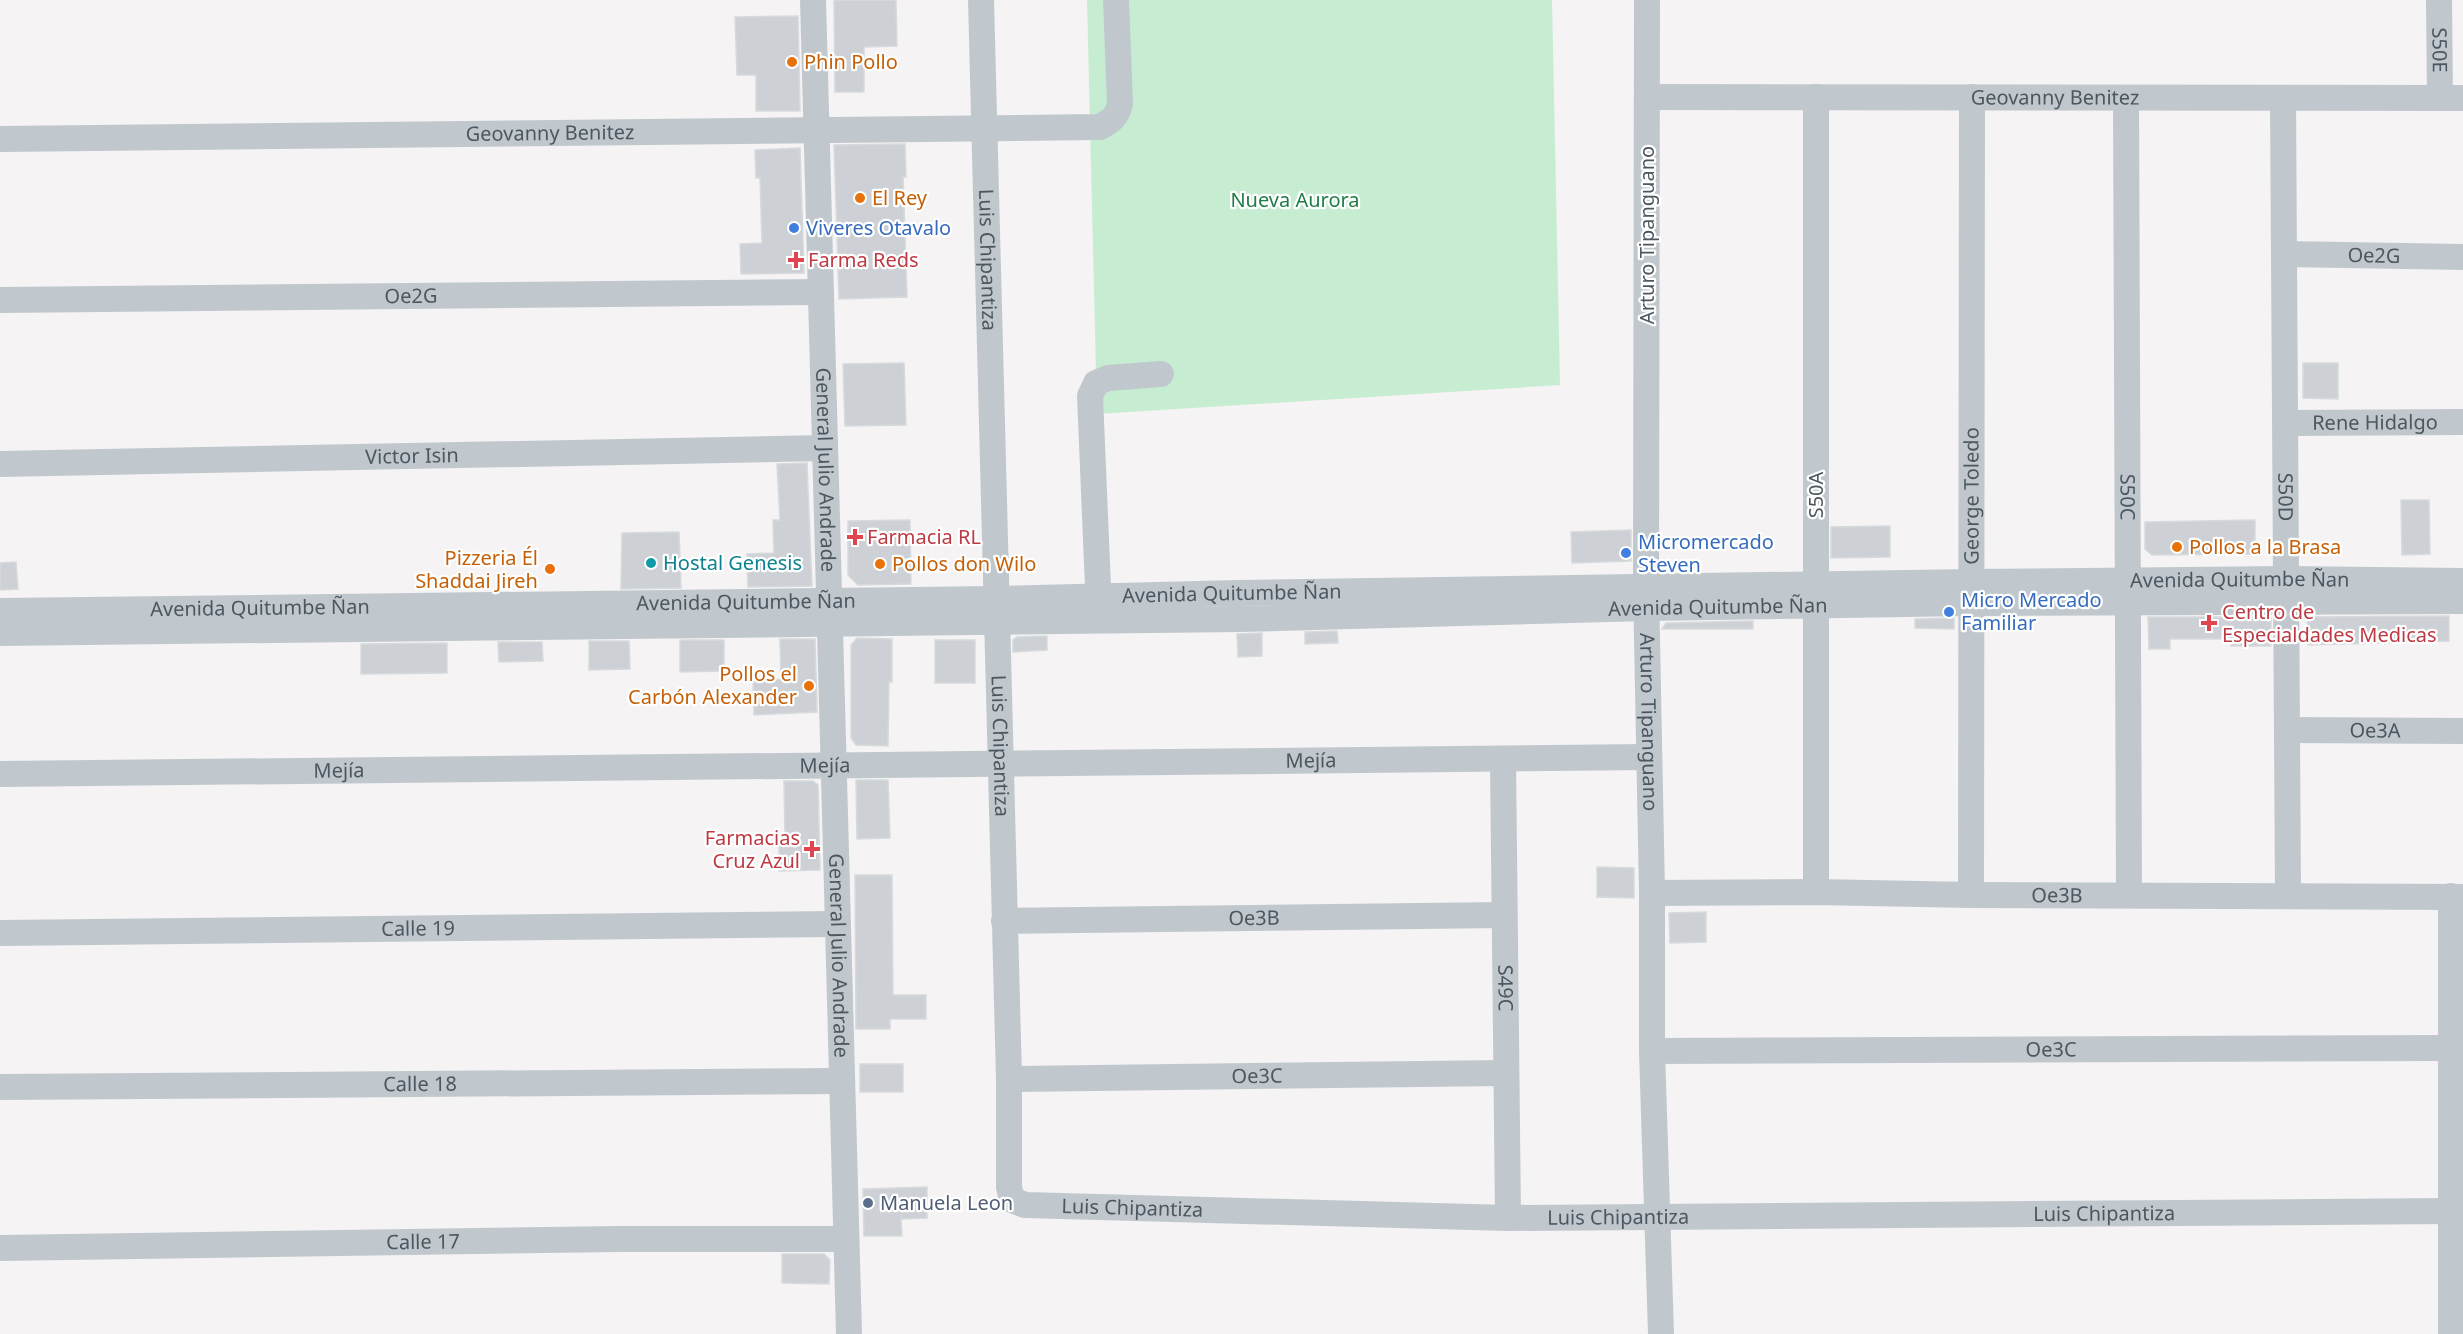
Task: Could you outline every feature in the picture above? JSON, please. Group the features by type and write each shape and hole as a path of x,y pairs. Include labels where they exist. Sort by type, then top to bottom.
{"street":[{"name":"General Julio Andrade","path":"813,0 849,1334"},
{"name":"Luis Chipantiza","path":"981,0 1009,1079 1009,1187 1012,1200 1025,1204 1508,1218 2452,1211"},
{"name":"Geovanny Benitez","path":"0,139 1100,126 1111,122 1118,114 1120,104 1116,0"},
{"name":"Arturo Tipanguano","path":"1647,0 1646,597 1652,892 1652,1051 1661,1334"},
{"name":"S50E","path":"2439,0 2451,98"},
{"name":"Geovanny Benitez","path":"1647,97 2451,98"},
{"name":"S50A","path":"1816,97 1816,892"},
{"name":"George Toledo","path":"1971,895 1972,97"},
{"name":"S50C","path":"2126,98 2129,896"},
{"name":"S50D","path":"2283,98 2287,423 2288,894"},
{"name":"Oe2G","path":"2284,254 2463,256"},
{"name":"Oe2G","path":"0,300 821,292"},
{"path":"1099,608 1090,396 1096,383 1108,378 1161,374"},
{"name":"Rene Hidalgo","path":"2287,423 2463,422"},
{"name":"Victor Isin","path":"0,464 825,448"},
{"name":"Avenida Quitumbe Ñan","path":"0,611 996,610 1646,597 2286,590 2463,581"},
{"name":"Avenida Quitumbe Ñan","path":"2286,590 2463,602"},
{"name":"Avenida Quitumbe Ñan","path":"0,633 830,611"},
{"name":"Oe3A","path":"2287,730 2463,731"},
{"name":"Mejía","path":"0,774 1650,757"},
{"name":"S49C","path":"1503,760 1508,1218"},
{"name":"Oe3B","path":"1652,892 2457,896"},
{"path":"2451,1334 2451,1048 2457,896"},
{"name":"Oe3B","path":"1004,921 1504,915"},
{"name":"Calle 19","path":"0,933 837,924"},
{"name":"Oe3C","path":"1652,1051 2451,1048"},
{"name":"Oe3C","path":"1009,1079 1505,1073"},
{"name":"Calle 18","path":"0,1087 841,1081"},
{"name":"Calle 17","path":"0,1248 618,1239 846,1239"}],"green space":[{"name":"Nueva Aurora","path":"1087,0 1552,0 1560,385 1097,414"}],"building":[{"path":"834,0 896,0 897,46 864,47 864,92 835,92"},
{"path":"798,16 800,111 756,111 756,75 737,75 735,17"},
{"path":"905,144 906,177 903,177 907,297 839,299 834,145"},
{"path":"800,148 804,273 741,274 740,244 762,243 760,178 756,178 755,150"},
{"path":"904,363 906,425 845,426 843,364"},
{"path":"2303,363 2338,363 2338,399 2303,398"},
{"path":"807,463 812,586 748,587 747,554 774,553 773,520 780,520 777,464"},
{"path":"2401,500 2429,500 2430,554 2402,555"},
{"path":"910,520 911,584 858,585 848,575 848,521"},
{"path":"2255,520 2255,554 2152,555 2145,549 2145,522"},
{"path":"1890,526 1890,557 1831,558 1831,527"},
{"path":"1631,530 1631,561 1572,563 1571,532"},
{"name":"Hostal Genesis","path":"679,532 681,588 621,589 622,533"},
{"path":"16,562 18,589 0,590 0,563"},
{"path":"2449,616 2449,641 2308,645 2307,617"},
{"path":"2148,617 2271,617 2271,646 2231,646 2231,639 2170,639 2170,649 2149,649"},
{"path":"1954,618 1954,629 1915,628 1915,619"},
{"path":"1753,621 1753,629 1662,629 1666,623"},
{"path":"1337,631 1338,643 1305,644 1305,632"},
{"path":"1262,633 1262,656 1238,657 1237,634"},
{"path":"1047,636 1047,650 1013,652 1013,640 1017,637"},
{"path":"857,638 892,639 888,746 856,745 851,738 851,645"},
{"path":"780,639 815,639 817,712 754,715 753,680 781,679"},
{"path":"680,640 724,640 724,671 680,672"},
{"path":"935,640 975,640 975,683 935,683"},
{"path":"589,641 629,641 630,669 589,670"},
{"path":"498,642 542,642 543,661 499,662"},
{"path":"447,643 447,673 361,674 361,644"},
{"path":"856,780 888,780 890,838 857,839"},
{"path":"784,781 813,781 818,785 820,870 779,871 779,839 785,839"},
{"path":"1597,867 1634,868 1634,898 1597,897"},
{"path":"855,875 892,875 893,995 926,995 926,1019 890,1019 890,1029 856,1029"},
{"path":"1706,912 1706,942 1670,943 1669,913"},
{"path":"860,1064 903,1064 903,1092 860,1092"},
{"path":"927,1187 927,1218 901,1219 902,1236 864,1236 863,1189"},
{"path":"782,1254 824,1254 830,1260 829,1284 782,1283"}],"place":[{"name":"Phin Pollo","path":"792,62"},
{"name":"El Rey","path":"860,198"},
{"name":"Viveres Otavalo","path":"794,228"},
{"name":"Farma Reds","path":"796,260"},
{"name":"Farmacia RL","path":"855,537"},
{"name":"Pollos a la Brasa","path":"2177,547"},
{"name":"Micromercado Steven","path":"1626,553"},
{"name":"Hostal Genesis","path":"651,563"},
{"name":"Pollos don Wilo","path":"880,564"},
{"name":"Pizzeria Él Shaddai Jireh","path":"550,569"},
{"name":"Micro Mercado Familiar","path":"1949,612"},
{"name":"Centro de Especialdades Medicas","path":"2209,623"},
{"name":"Pollos el Carbón Alexander","path":"809,686"},
{"name":"Farmacias Cruz Azul","path":"812,849"},
{"name":"Manuela Leon","path":"868,1203"}]}
